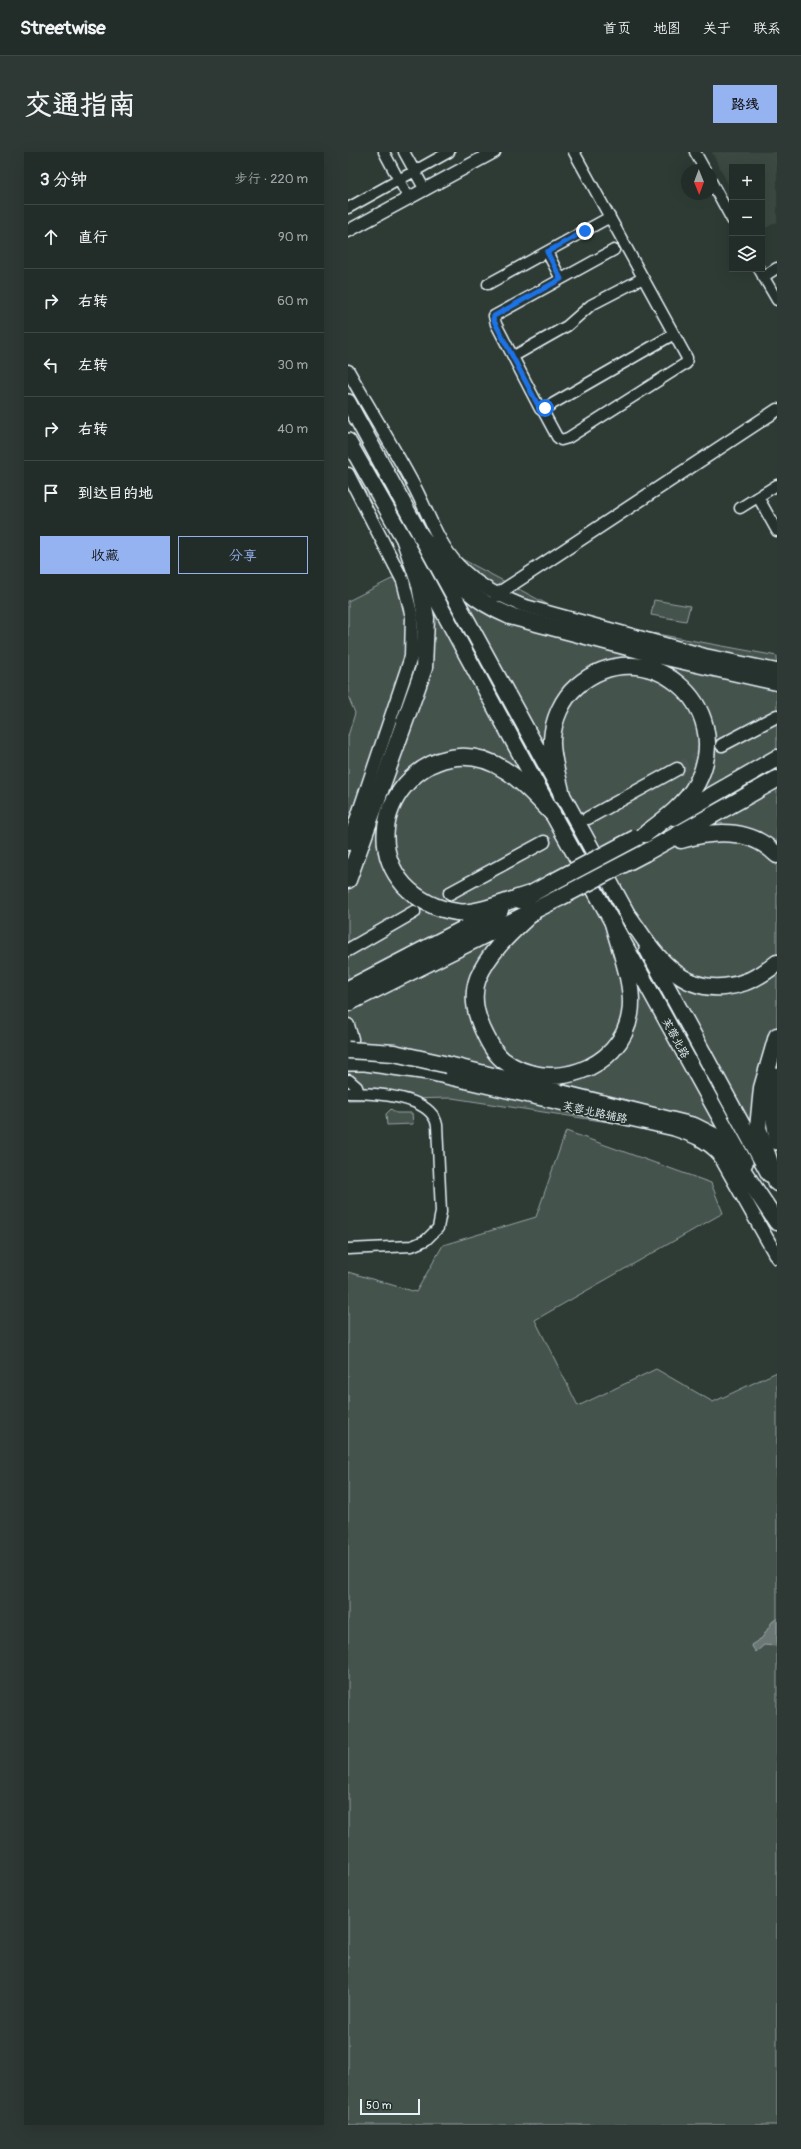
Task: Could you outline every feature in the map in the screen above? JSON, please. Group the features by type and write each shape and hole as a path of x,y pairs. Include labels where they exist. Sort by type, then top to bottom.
{"highway":[{"path":"421,536 463,588 490,607 510,616 666,657 777,682"},
{"path":"348,880 424,668 426,618 420,584 405,541"},
{"path":"562,796 552,741 554,725 561,705 571,692 584,680 610,668 642,666 660,672 673,680 689,695 700,712 707,730 708,746 704,765 696,784 667,818 641,836"},
{"path":"530,894 479,909 458,912 435,906 416,897 397,877 385,852 383,835 387,814 394,797 406,780 417,770 435,761 456,757 477,758 504,769 519,780 552,813"},
{"path":"348,1003 395,973 530,894 641,836 777,758"},
{"path":"348,989 395,973 534,911 650,851 773,782"},
{"path":"650,851 692,837 727,832 742,835 761,842 777,855"},
{"path":"534,911 500,943 478,978 475,992 478,1019 490,1044 503,1060 522,1071 538,1076 560,1076 575,1073 594,1066 616,1046 624,1031 630,1015 630,992 613,923"},
{"path":"630,917 656,954 672,970 693,984 725,987 748,982 764,974 777,963"},
{"path":"777,1036 762,1088 758,1128 777,1183"},
{"path":"348,1059 388,1052 448,1065 706,1130 718,1138 732,1153 777,1222"}],"main road":[{"name":"芙蓉北路","path":"348,402 777,1189"},
{"name":"芙蓉北路","path":"348,441 405,541 552,813 777,1222"},
{"name":"芙蓉北路辅路","path":"348,1059 372,1065 428,1073 674,1129 701,1139 710,1144 719,1154 777,1257"},
{"path":"777,1075 773,1098 772,1117 777,1143"}],"street":[{"path":"384,152 408,199"},
{"path":"404,152 425,190"},
{"path":"348,208 449,152"},
{"path":"348,231 494,152"},
{"path":"574,152 687,358 686,364 568,438 561,440 557,438 543,411 540,409 514,356 493,319 494,316 614,250"},
{"path":"695,152 702,164"},
{"path":"717,192 729,214"},
{"path":"488,284 610,217"},
{"path":"547,252 561,279"},
{"path":"777,268 761,273 777,300"},
{"path":"514,356 567,326 586,308 643,278"},
{"path":"540,409 674,334"},
{"path":"348,371 414,486 447,551 466,572 496,595 522,605 705,654 777,670"},
{"path":"496,595 777,410"},
{"path":"348,474 403,581 412,617 411,657 348,844"},
{"path":"740,508 777,485"},
{"path":"758,497 777,531"},
{"path":"722,745 777,716"},
{"path":"588,818 677,769"},
{"path":"450,893 544,842"},
{"path":"348,950 414,912"},
{"path":"348,1025 352,1039 348,1059 348,1080 357,1087 359,1093"},
{"path":"348,1093 379,1094 416,1103 426,1108 435,1119 440,1221 438,1228 422,1243 412,1246 348,1249"}],"shaded area":[{"path":"712,152 777,152 777,222 765,228 765,164 729,164 729,186"},
{"path":"447,551 575,619 777,656 777,1148 452,1098 348,1100 348,736 355,713 348,696 348,601"},
{"path":"654,600 690,606 686,621 651,615"},
{"path":"391,1109 396,1113 412,1113 413,1124 387,1125 386,1114"},
{"path":"566,1131 711,1183 723,1213 535,1320 578,1406 656,1369 713,1402 777,1372 777,2125 348,2125 348,1272 416,1292 443,1245 536,1217"},
{"path":"777,1618 777,1646 764,1645 756,1652 751,1645 762,1638 772,1622"}],"tunnel":[{"path":"677,769 722,745"},
{"path":"544,842 585,819"},
{"path":"414,912 450,893"}],"route":[{"path":"545,408 540,409 514,356 493,319 498,313 561,279 547,252 585,231"}]}
